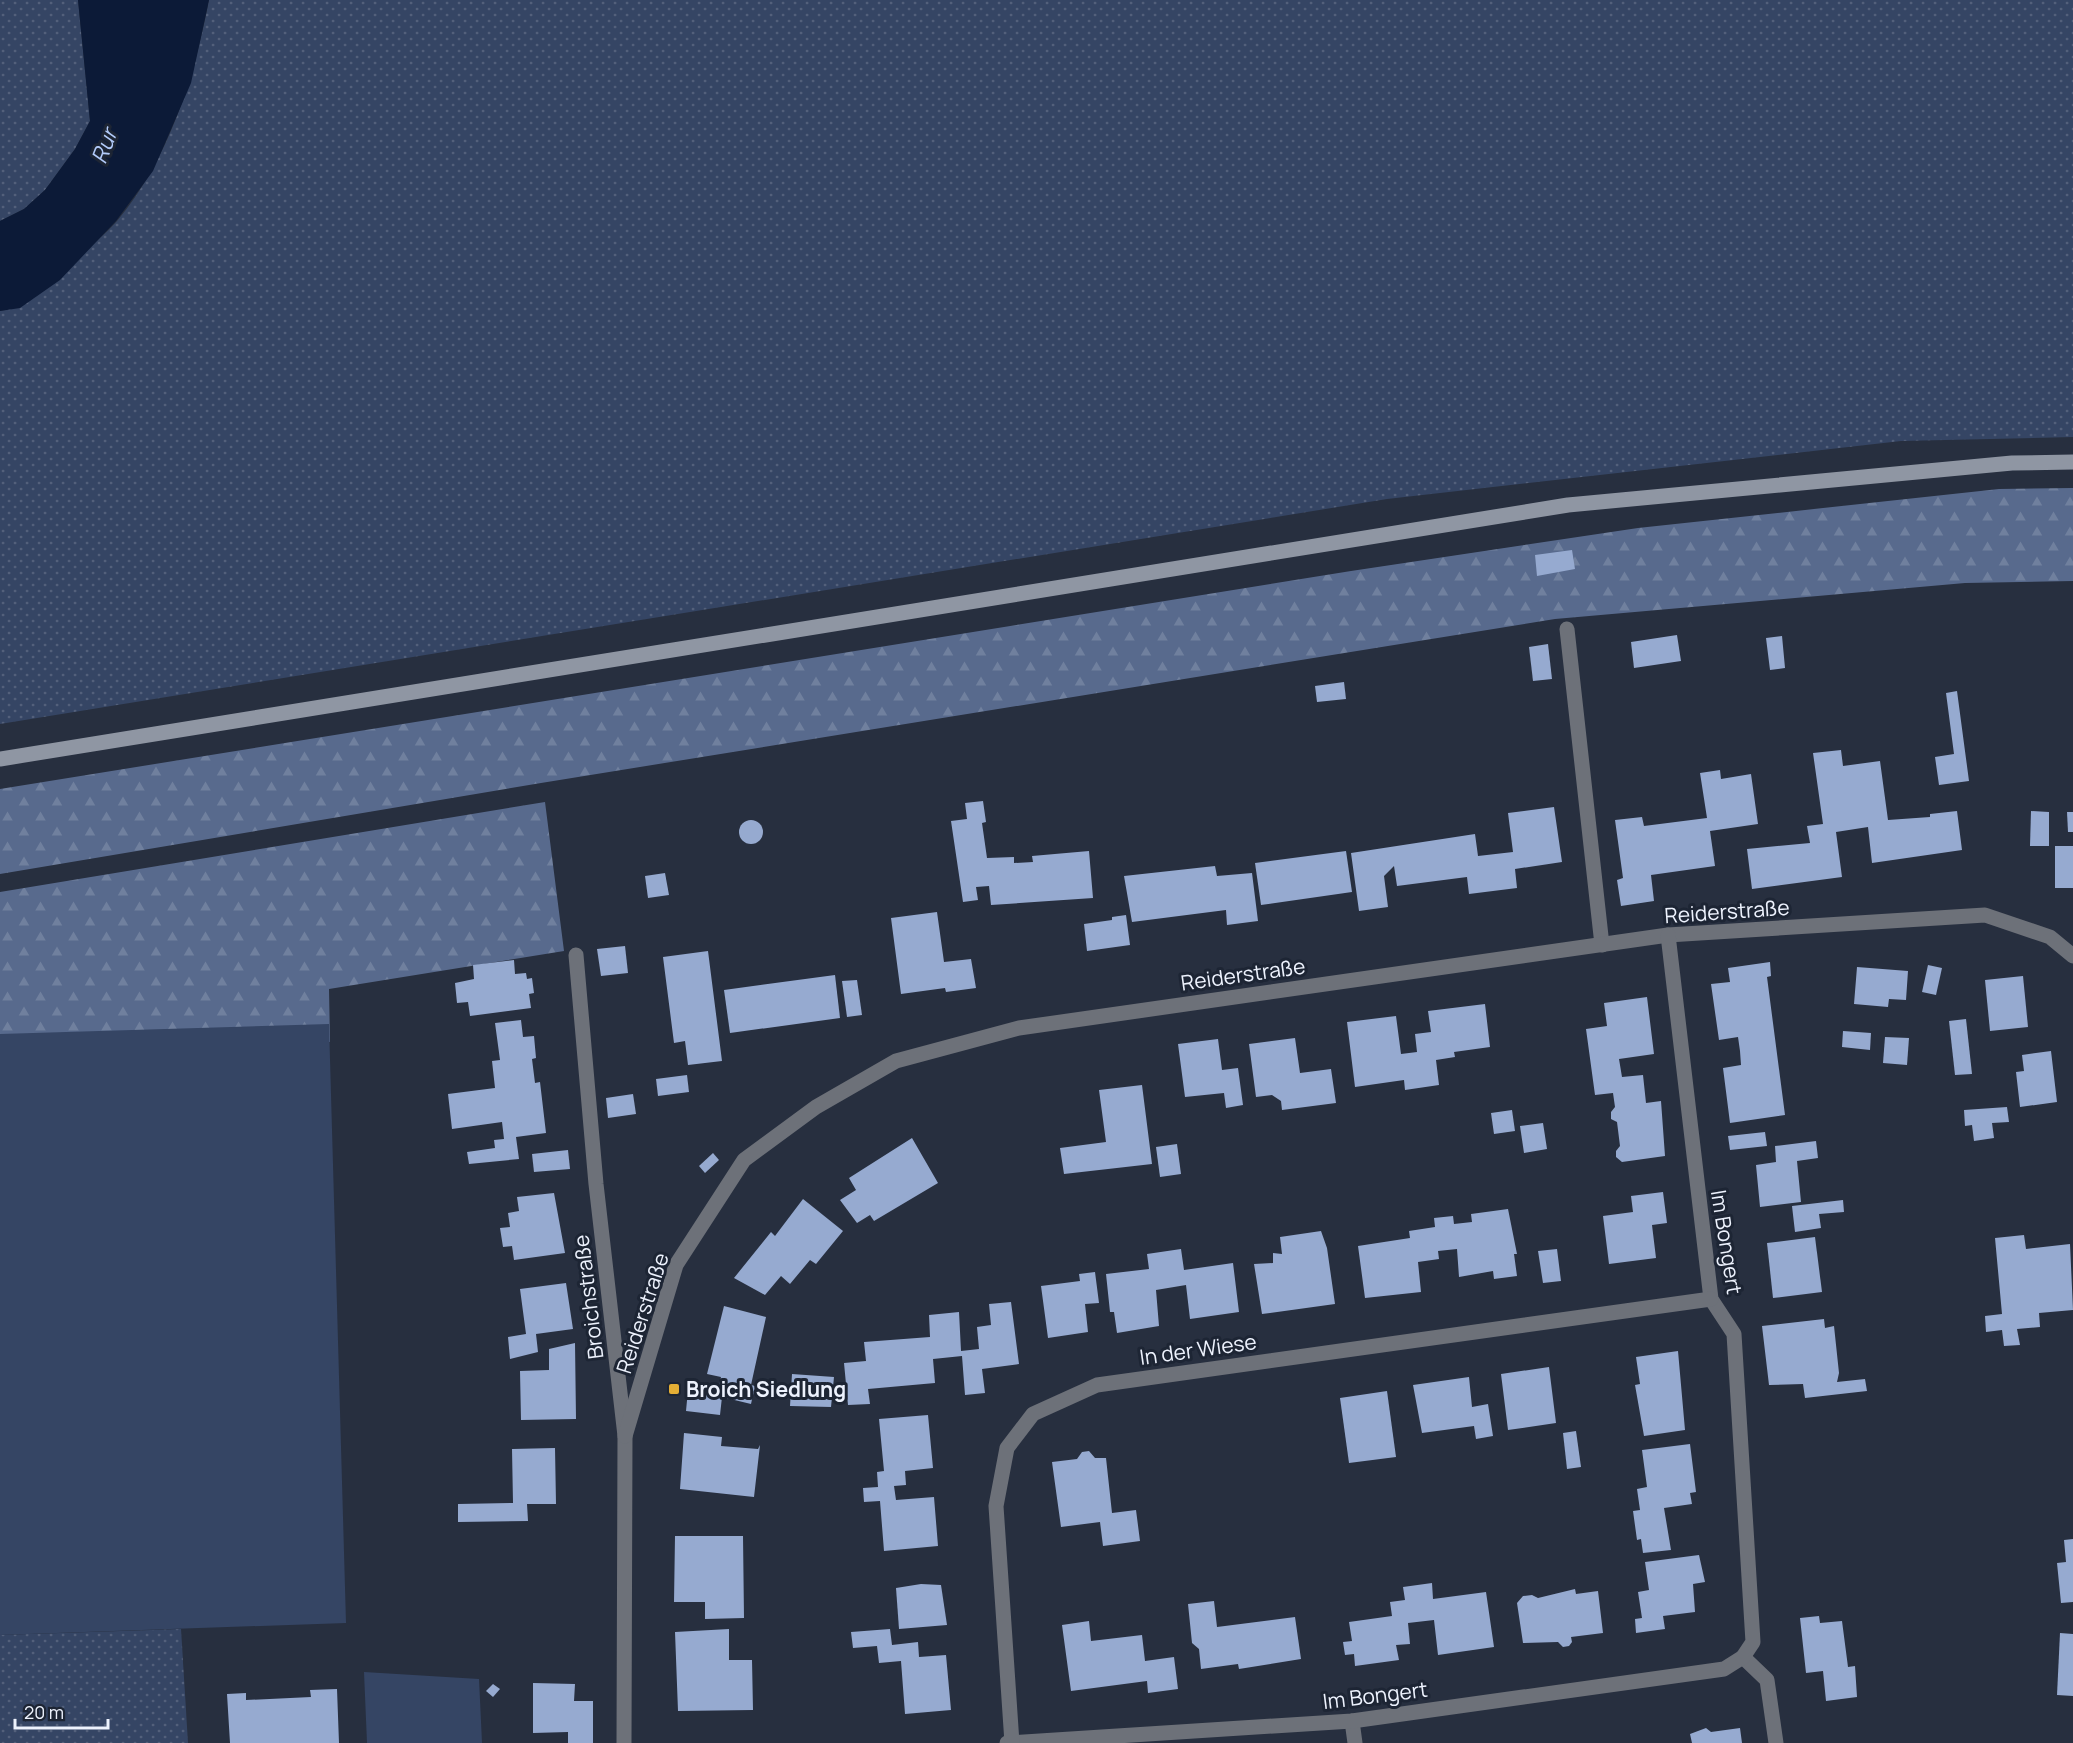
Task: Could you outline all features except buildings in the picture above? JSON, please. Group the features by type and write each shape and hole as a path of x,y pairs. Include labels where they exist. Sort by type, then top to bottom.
{"main road":[{"path":"0,759 1568,506 2012,463 2073,462"}],"street":[{"path":"1567,629 1602,945"},
{"name":"Reiderstraße","path":"626,1436 676,1265 744,1160 816,1107 896,1061 1019,1028 1668,935 1985,915 2050,937 2073,956"},
{"name":"Im Bongert","path":"1007,1743 1352,1721 1724,1669 1743,1657 1752,1642 1734,1334 1711,1299 1668,935"},
{"name":"Broichstraße","path":"576,955 596,1184 626,1436 624,1743"},
{"name":"In der Wiese","path":"1012,1743 996,1506 1007,1449 1033,1414 1097,1384 1711,1299"},
{"path":"1743,1657 1767,1680 1776,1743"},
{"path":"1352,1721 1355,1743"}],"shaded area":[{"path":"0,0 78,0 90,121 75,149 45,190 24,209 0,221"},
{"path":"209,0 2073,0 2073,437 1901,441 1387,499 0,724 0,311 27,301 41,290 111,228 135,197 165,144 177,116 196,59"},
{"path":"329,1024 346,1623 0,1635 0,1034"},
{"path":"181,1629 188,1743 0,1743 0,1635"},
{"path":"364,1672 479,1679 482,1743 367,1743"}],"green space":[{"path":"2073,488 2073,581 1965,583 1555,619 541,783 0,874 0,789 1351,571 1638,528 1999,489"},
{"path":"545,802 564,951 329,989 330,1042 0,1046 0,892"}],"water":[{"name":"Rur","path":"78,0 209,0 191,83 153,171 116,221 60,280 20,308 0,311 0,221 24,209 45,190 75,149 90,121"}],"place":[{"name":"Broich Siedlung","path":"674,1389"}]}
